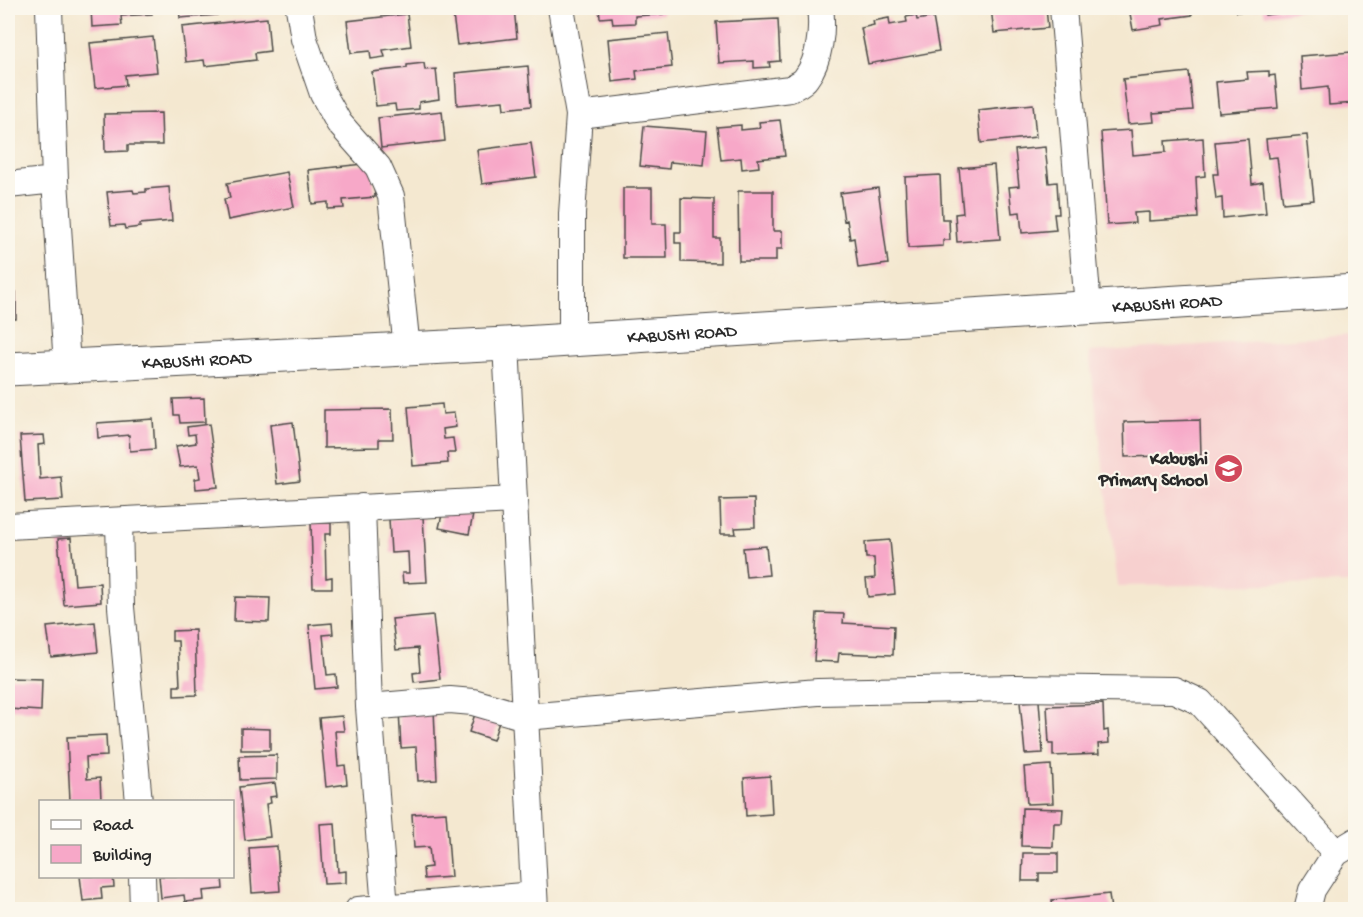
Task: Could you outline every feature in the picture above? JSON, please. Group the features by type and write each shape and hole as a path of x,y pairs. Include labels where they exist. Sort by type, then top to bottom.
{"main road":[{"name":"KABUSHI ROAD","path":"8,369 506,344 1356,291"}],"street":[{"path":"49,8 55,180 67,366"},
{"path":"299,8 304,39 324,94 339,123 378,167 391,196 407,349"},
{"path":"561,8 579,115 572,214 572,339"},
{"path":"579,115 790,89 806,79 814,62 822,21 820,8"},
{"path":"1063,8 1088,307"},
{"path":"8,184 55,180"},
{"path":"358,909 534,902 506,344"},
{"path":"8,526 514,500"},
{"path":"362,507 369,707 385,908"},
{"path":"119,521 121,607 139,800"},
{"path":"369,707 450,700 473,702 525,717 818,692 1016,688 1174,690 1200,702 1346,847 1312,890 1307,909"},
{"path":"142,878 143,909"}],"shaded area":[{"name":"Kabushi Primary School","path":"1355,335 1355,583 1118,586 1089,352"}],"building":[{"path":"91,8 152,8 152,14 121,16 122,25 92,27"},
{"path":"179,8 229,8 230,10 217,12 217,15 180,18"},
{"path":"452,8 514,8 517,38 457,45"},
{"path":"599,8 663,8 663,14 635,16 635,23 613,24 612,17 600,18"},
{"path":"991,8 1046,8 1048,28 994,33"},
{"path":"1129,8 1191,8 1192,15 1162,19 1163,25 1133,30"},
{"path":"1236,8 1260,8 1260,9 1237,12"},
{"path":"1263,8 1310,8 1310,9 1265,15"},
{"path":"407,14 411,46 383,50 385,57 371,59 370,51 351,53 347,21"},
{"path":"916,15 917,20 933,17 939,51 868,64 861,28 874,25 873,21 889,18 890,25 907,22 906,17"},
{"path":"267,18 270,51 255,53 256,60 205,66 204,60 186,62 182,27"},
{"path":"778,19 780,61 769,62 770,67 754,68 754,61 719,63 716,22"},
{"path":"668,33 672,67 636,71 637,79 612,82 608,39"},
{"path":"153,37 157,72 125,75 126,85 95,88 90,43"},
{"path":"1352,52 1356,103 1329,105 1328,87 1302,90 1300,56"},
{"path":"424,63 425,70 436,69 439,99 419,102 419,109 396,111 395,104 376,106 372,72 407,68 407,65"},
{"path":"528,66 531,106 504,109 503,101 457,105 455,73"},
{"path":"1269,71 1269,76 1275,75 1278,108 1219,113 1216,82 1248,79 1247,72"},
{"path":"1189,72 1193,110 1153,113 1154,122 1128,124 1123,79"},
{"path":"1033,104 1036,137 981,143 978,110"},
{"path":"442,111 445,141 381,148 378,118"},
{"path":"161,113 162,145 128,145 128,151 105,152 104,114"},
{"path":"780,120 785,156 758,159 759,167 742,169 741,158 721,160 717,127 741,125 741,130 760,128 759,122"},
{"path":"644,126 707,131 704,165 670,162 669,169 640,166"},
{"path":"1131,130 1133,155 1166,152 1165,141 1203,138 1205,176 1196,177 1198,218 1149,221 1149,212 1134,213 1135,223 1107,225 1101,132"},
{"path":"1307,135 1314,200 1283,203 1277,157 1268,158 1266,139"},
{"path":"1248,139 1252,184 1263,182 1266,213 1223,218 1222,198 1216,199 1213,174 1218,174 1215,142"},
{"path":"531,143 536,177 482,184 477,150"},
{"path":"1045,147 1049,183 1057,182 1059,214 1054,214 1056,230 1022,233 1020,212 1012,213 1009,187 1019,186 1015,150"},
{"path":"372,163 375,197 343,200 344,208 328,209 328,202 312,204 308,170"},
{"path":"994,165 1000,239 957,242 955,214 963,213 959,168"},
{"path":"287,172 294,207 228,220 224,199 230,198 227,183"},
{"path":"940,175 942,219 949,219 950,240 943,240 943,246 908,248 905,177"},
{"path":"169,187 172,221 140,224 140,227 125,229 124,225 111,226 107,192 133,190 134,193 146,192 146,189"},
{"path":"623,188 652,188 652,224 666,224 667,258 623,258"},
{"path":"878,188 888,264 858,268 854,238 850,239 847,220 844,221 840,193"},
{"path":"738,191 773,191 773,231 782,231 782,249 776,249 776,261 739,261"},
{"path":"681,198 714,199 714,238 720,238 720,263 681,262 681,243 675,243 675,232 681,232"},
{"path":"8,292 16,292 16,319 8,319"},
{"path":"204,398 205,422 180,423 179,415 174,415 173,399"},
{"path":"442,404 443,414 454,413 456,427 443,429 444,439 453,438 455,453 447,453 448,463 413,466 408,407"},
{"path":"392,409 393,439 379,439 379,447 324,448 324,410"},
{"path":"153,419 155,449 130,451 129,435 98,438 97,423"},
{"path":"1200,420 1201,455 1125,457 1124,422"},
{"path":"293,422 300,481 277,484 270,425"},
{"path":"209,424 218,487 196,489 195,479 200,478 198,465 180,467 176,446 196,443 195,434 188,435 187,427"},
{"path":"44,435 45,444 38,445 40,479 61,477 63,500 25,502 20,436"},
{"path":"754,499 755,527 735,528 736,534 721,534 720,500"},
{"path":"443,510 473,515 469,534 439,528"},
{"path":"423,517 427,582 403,583 402,573 409,573 408,552 391,553 389,519"},
{"path":"311,523 331,523 331,534 325,534 326,578 332,577 332,588 313,588"},
{"path":"71,538 75,585 100,583 101,602 64,605 58,539"},
{"path":"890,540 895,594 868,597 866,579 875,578 874,558 866,558 865,542"},
{"path":"766,546 769,575 746,577 743,548"},
{"path":"235,597 270,598 269,622 234,621"},
{"path":"817,613 844,614 843,623 894,626 893,655 839,653 838,662 814,661"},
{"path":"433,615 440,679 414,682 413,673 420,672 418,648 396,650 392,619"},
{"path":"95,622 98,652 51,657 47,627"},
{"path":"332,623 333,634 323,635 327,675 336,674 337,687 315,689 309,625"},
{"path":"195,630 197,695 174,696 174,686 180,686 178,641 172,641 172,631"},
{"path":"8,678 42,679 41,711 8,709"},
{"path":"1039,701 1043,753 1025,754 1020,702"},
{"path":"1103,704 1104,731 1108,730 1109,743 1098,744 1099,754 1053,756 1053,744 1049,744 1047,706"},
{"path":"434,709 437,780 418,781 416,747 401,748 399,710"},
{"path":"476,711 500,719 493,740 469,732"},
{"path":"342,716 344,731 335,731 338,766 345,765 347,784 326,787 319,718"},
{"path":"241,728 270,729 270,750 241,750"},
{"path":"106,735 107,756 86,757 87,779 100,778 101,800 70,800 67,737"},
{"path":"277,755 277,779 240,780 239,756"},
{"path":"1051,765 1053,803 1027,804 1024,767"},
{"path":"770,776 772,814 746,816 744,778"},
{"path":"275,783 277,796 270,797 271,803 266,804 270,837 245,840 239,787"},
{"path":"1022,808 1063,809 1062,823 1054,823 1053,847 1021,846"},
{"path":"446,812 451,877 424,879 423,868 431,867 429,847 414,848 412,814"},
{"path":"335,823 338,872 346,871 346,883 324,884 320,824"},
{"path":"277,846 280,891 252,893 249,848"},
{"path":"1023,853 1058,853 1058,873 1039,873 1039,881 1022,881"},
{"path":"80,878 113,878 114,887 101,888 102,899 83,901"},
{"path":"159,878 222,878 223,889 203,891 204,900 185,902 184,895 161,898"},
{"path":"1109,894 1111,910 1053,910 1052,900"}],"place":[{"name":"Kabushi Primary School","path":"1229,468"}]}
